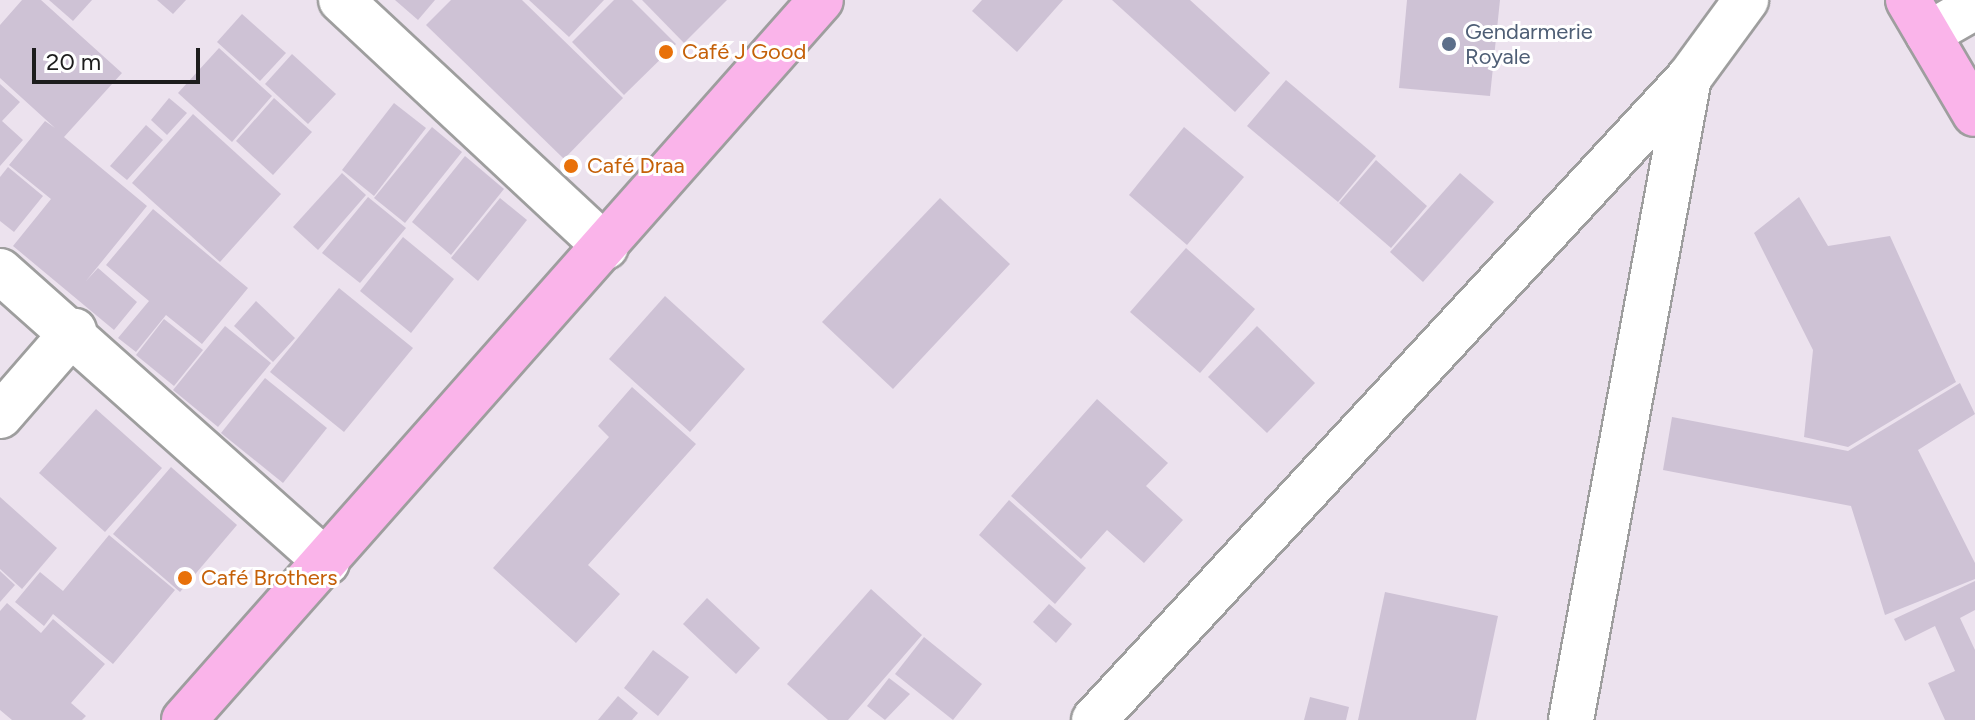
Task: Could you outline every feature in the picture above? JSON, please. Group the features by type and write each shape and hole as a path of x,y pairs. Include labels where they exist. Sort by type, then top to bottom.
{"street":[{"path":"341,0 606,247"},
{"path":"184,720 606,247 821,0"},
{"path":"1094,720 1689,78 1746,0"},
{"path":"1975,7 1918,17 1975,114"},
{"path":"1571,720 1689,78"},
{"path":"0,271 74,331 327,562"},
{"path":"0,416 74,331"}],"building":[{"path":"22,0 41,0 122,73 64,137 147,206 86,281 98,268 137,302 114,330 13,246 51,199 9,165 45,121 55,128 0,78 0,25"},
{"path":"49,0 92,0 73,21"},
{"path":"157,0 186,0 173,14"},
{"path":"395,0 435,0 418,20"},
{"path":"451,0 522,0 623,98 564,159 426,25"},
{"path":"529,0 604,0 569,37"},
{"path":"614,0 632,0 676,44 624,95 572,42"},
{"path":"642,0 727,0 684,43"},
{"path":"982,0 1063,0 1017,52 972,11"},
{"path":"1112,0 1190,0 1270,73 1235,112"},
{"name":"Gendarmerie Royale","path":"1407,0 1500,0 1490,96 1399,88"},
{"path":"242,14 286,53 260,81 217,42"},
{"path":"219,48 272,96 232,142 178,93"},
{"path":"292,54 336,94 308,124 265,84"},
{"path":"1286,80 1376,156 1338,202 1247,126"},
{"path":"0,84 20,102 2,121 23,140 0,166"},
{"path":"169,98 187,113 167,135 151,120"},
{"path":"274,98 312,132 273,175 236,141"},
{"path":"394,103 426,128 374,196 342,170"},
{"path":"193,114 281,194 220,262 132,183"},
{"path":"146,125 163,140 127,180 110,166"},
{"path":"432,127 462,152 405,223 374,198"},
{"path":"1184,127 1244,177 1187,245 1129,195"},
{"path":"465,156 504,189 451,255 412,222"},
{"path":"1376,160 1427,206 1391,248 1339,203"},
{"path":"8,167 43,196 14,232 0,221 0,177"},
{"path":"342,173 366,195 318,250 293,227"},
{"path":"1460,173 1494,202 1423,282 1390,252"},
{"path":"368,197 406,228 360,283 322,253"},
{"path":"1799,197 1828,246 1890,236 1956,382 1848,447 1804,437 1813,350 1754,233"},
{"path":"500,198 527,220 478,281 451,258"},
{"path":"940,198 1010,264 893,389 822,322"},
{"path":"153,209 248,288 202,344 166,315 136,352 118,338 149,301 106,265"},
{"path":"403,237 454,279 411,333 360,291"},
{"path":"1186,248 1255,309 1200,373 1130,312"},
{"path":"339,288 413,348 344,432 270,372"},
{"path":"665,296 745,369 690,432 609,359"},
{"path":"256,301 295,338 273,362 234,326"},
{"path":"164,319 203,350 174,386 136,355"},
{"path":"225,326 271,363 218,427 173,390"},
{"path":"1257,326 1315,383 1267,433 1208,377"},
{"path":"265,378 327,428 283,483 221,433"},
{"path":"1960,383 1975,414 1918,450 1975,563 1975,579 1885,615 1851,506 1663,470 1672,417 1848,451"},
{"path":"632,387 696,444 588,565 620,594 576,643 493,568 609,437 598,426"},
{"path":"1097,399 1168,463 1146,486 1183,520 1144,563 1107,530 1081,559 1011,496"},
{"path":"96,409 162,468 105,532 39,473"},
{"path":"171,467 237,525 180,592 113,534"},
{"path":"0,497 57,548 22,589 0,569"},
{"path":"1009,500 1086,568 1055,604 979,535"},
{"path":"109,535 175,590 113,664 53,614 44,626 15,602 40,572 63,591"},
{"path":"0,571 15,585 0,602"},
{"path":"1975,581 1975,610 1960,618 1975,650 1975,720 1945,720 1928,683 1955,671 1935,626 1905,641 1894,619"},
{"path":"871,589 922,635 848,720 828,720 787,684"},
{"path":"1385,592 1498,616 1476,720 1358,720"},
{"path":"707,598 760,648 736,674 683,624"},
{"path":"7,603 41,633 53,619 105,664 71,703 86,716 82,720 12,720 0,710 0,611"},
{"path":"1049,604 1072,624 1056,643 1033,622"},
{"path":"924,637 982,684 953,720 895,674"},
{"path":"653,650 689,677 658,716 624,688"},
{"path":"889,678 910,694 885,720 867,706"},
{"path":"618,696 638,713 632,720 598,720"},
{"path":"1310,697 1349,707 1346,720 1304,720"}],"place":[{"name":"Gendarmerie Royale","path":"1449,44"},
{"name":"Café J Good","path":"666,52"},
{"name":"Café Draa","path":"571,166"},
{"name":"Café Brothers","path":"185,578"}]}
